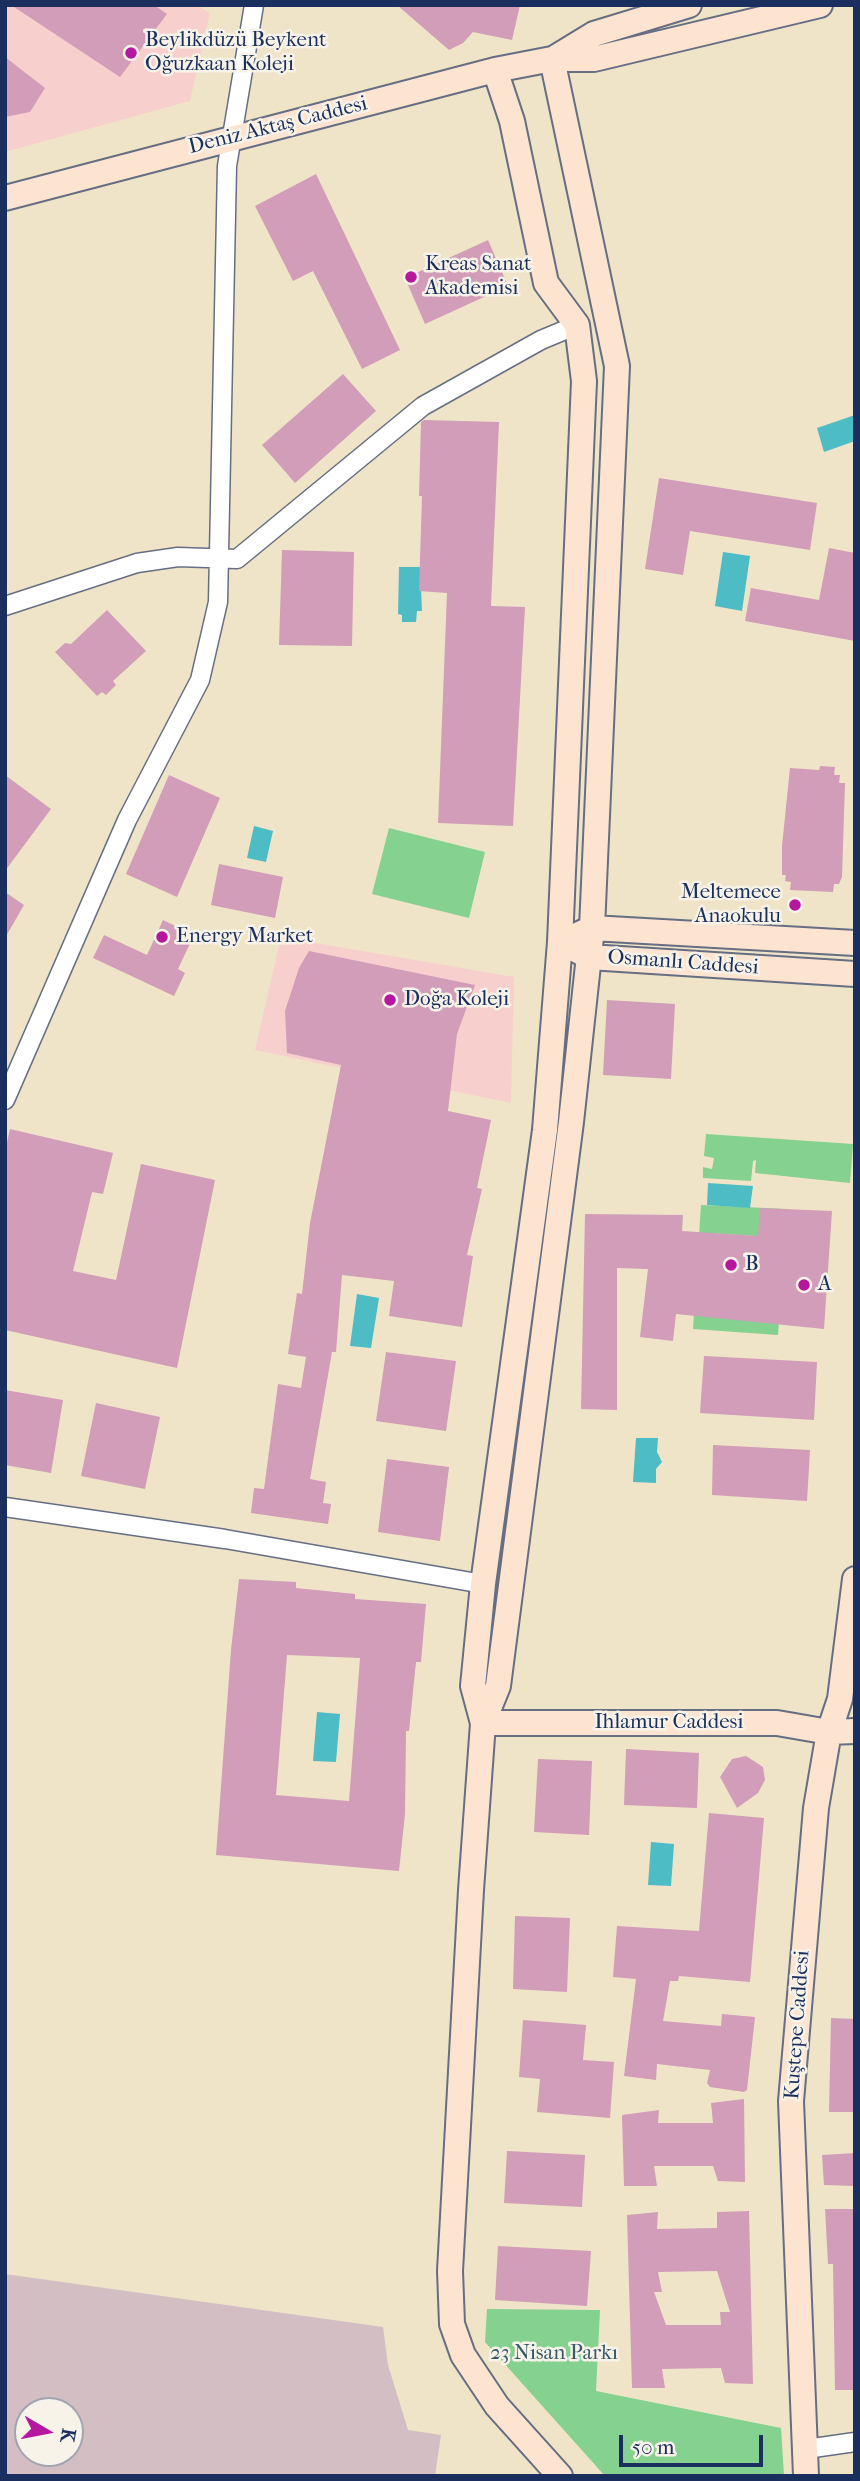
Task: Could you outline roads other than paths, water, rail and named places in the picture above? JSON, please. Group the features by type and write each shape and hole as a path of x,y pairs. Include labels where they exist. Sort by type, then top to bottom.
{"street":[{"path":"5,1100 127,820 200,680 218,602 228,166 254,5"},
{"path":"552,59 594,34 689,5"},
{"path":"552,59 594,59 820,5"},
{"path":"552,59 617,366 592,928 572,1110 498,1686 483,1723 450,2271 453,2324 463,2355 497,2406 561,2476"},
{"name":"Deniz Aktaş Caddesi","path":"5,198 495,70 552,59"},
{"path":"483,1723 473,1686 483,1584 545,1130 560,942 584,381 577,325 546,283 512,121 495,70"},
{"path":"5,606 137,563 178,557 237,559 254,548 423,407 541,340 607,313"},
{"name":"Osmanlı Caddesi","path":"560,942 592,928 855,943"},
{"name":"Osmanlı Caddesi","path":"560,942 589,957 855,974"},
{"path":"5,1507 225,1539 483,1584 511,1586"},
{"name":"Kuştepe Caddesi","path":"806,2476 792,2101 816,1808 829,1732 840,1699 855,1579"},
{"name":"Ihlamur Caddesi","path":"483,1723 778,1723 829,1732 855,1731"},
{"path":"806,2449 855,2442"}],"water":[{"path":"855,415 855,441 824,452 817,428"},
{"path":"723,552 750,556 742,611 715,606"},
{"path":"399,567 420,567 422,611 417,611 416,622 402,622 402,615 398,614"},
{"path":"254,826 273,831 266,862 247,858"},
{"path":"708,1183 753,1186 750,1208 707,1205"},
{"path":"357,1294 379,1298 371,1348 350,1346"},
{"path":"636,1438 658,1438 657,1452 662,1462 656,1469 656,1483 633,1482"},
{"path":"317,1712 340,1714 336,1762 313,1761"},
{"path":"651,1842 674,1844 671,1886 648,1885"}],"place":[{"name":"Beylikdüzü Beykent Oğuzkaan Koleji","path":"131,53"},
{"name":"Kreas Sanat Akademisi","path":"411,277"},
{"name":"Meltemece Anaokulu","path":"795,905"},
{"name":"Energy Market","path":"162,937"},
{"name":"Doğa Koleji","path":"390,1000"},
{"name":"B","path":"731,1265"},
{"name":"A","path":"804,1285"}],"park label":[{"name":"23 Nisan Parkı","path":"554,2354"}]}
